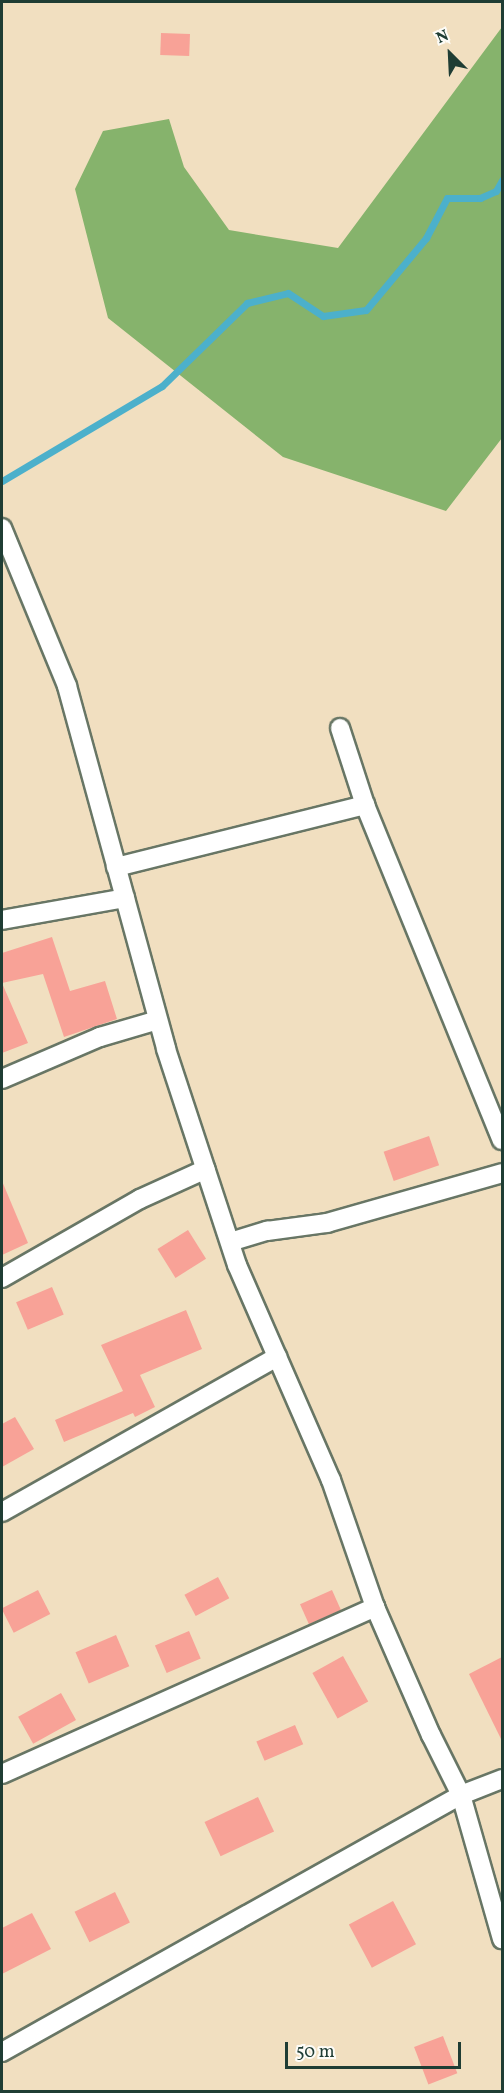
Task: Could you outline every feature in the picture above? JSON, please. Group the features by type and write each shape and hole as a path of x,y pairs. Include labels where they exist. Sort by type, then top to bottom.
{"street":[{"path":"2,528 67,686 158,1020 237,1265 331,1480 375,1607 460,1795 502,1939"},
{"path":"340,728 365,805 502,1140"},
{"path":"116,867 365,805"},
{"path":"2,920 125,898"},
{"path":"2,1078 100,1036 158,1020"},
{"path":"2,1278 140,1199 206,1169"},
{"path":"230,1242 267,1231 327,1223 502,1173"},
{"path":"2,1512 277,1357"},
{"path":"2,1774 375,1607"},
{"path":"2,2052 460,1795 502,1779"}],"green space":[{"path":"502,27 502,438 446,511 283,457 108,318 75,189 103,131 169,119 184,167 229,230 338,248"}],"building":[{"path":"161,33 190,34 189,56 160,55"},
{"path":"52,937 70,991 105,981 117,1019 64,1037 43,974 2,983 2,953"},
{"path":"2,983 28,1043 2,1053"},
{"path":"429,1136 439,1165 394,1181 384,1152"},
{"path":"2,1181 28,1243 2,1255"},
{"path":"188,1230 206,1259 175,1278 157,1249"},
{"path":"52,1287 64,1315 28,1330 16,1302"},
{"path":"186,1310 202,1349 140,1375 155,1407 135,1417 133,1413 64,1442 55,1420 123,1391 101,1345"},
{"path":"15,1417 34,1449 2,1467 2,1424"},
{"path":"218,1577 229,1598 196,1616 184,1595"},
{"path":"38,1590 50,1614 14,1633 2,1608"},
{"path":"332,1590 341,1610 309,1624 300,1604"},
{"path":"189,1631 201,1659 167,1673 155,1645"},
{"path":"116,1635 129,1666 89,1683 75,1652"},
{"path":"343,1656 368,1701 338,1718 312,1673"},
{"path":"502,1657 502,1741 469,1674"},
{"path":"61,1693 76,1720 33,1744 18,1717"},
{"path":"295,1725 303,1744 265,1761 256,1741"},
{"path":"258,1797 274,1831 221,1856 205,1822"},
{"path":"115,1892 130,1923 89,1942 75,1912"},
{"path":"393,1901 416,1944 372,1968 349,1924"},
{"path":"32,1913 51,1949 2,1974 2,1928"},
{"path":"443,2036 457,2073 428,2084 414,2047"}],"waterway":[{"path":"2,481 162,386 247,303 288,293 323,316 366,310 426,238 447,198 480,198 496,191 502,180"}]}
